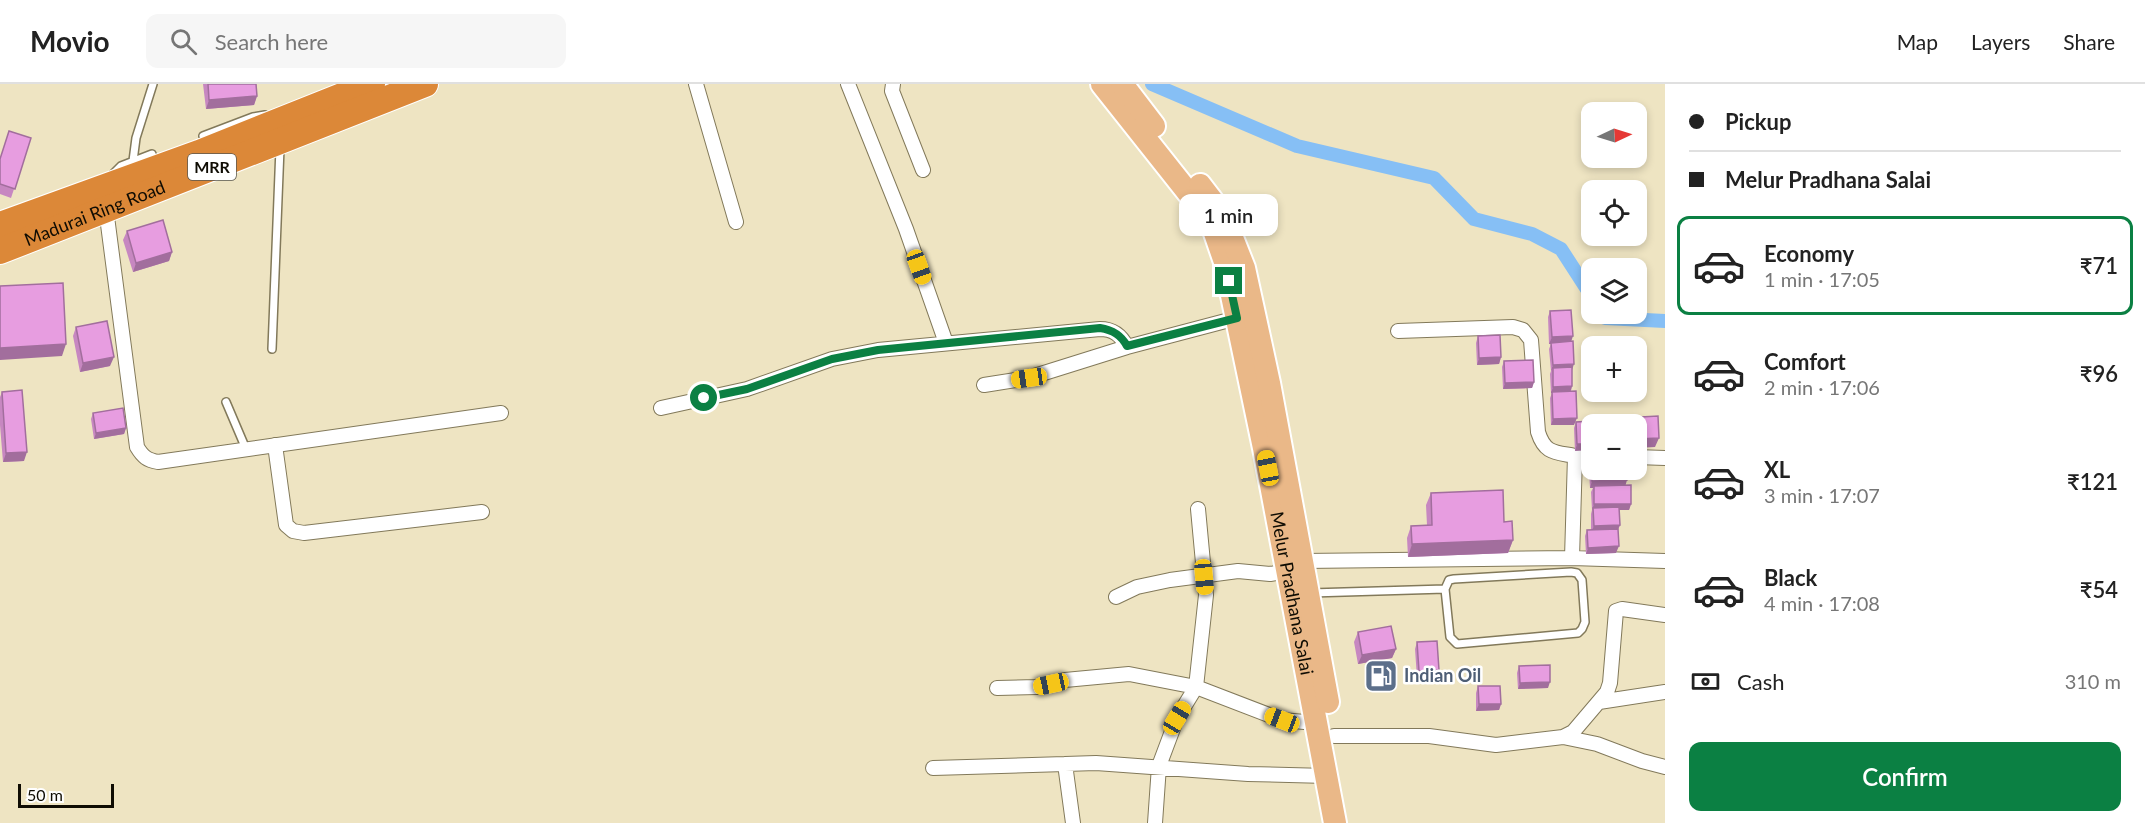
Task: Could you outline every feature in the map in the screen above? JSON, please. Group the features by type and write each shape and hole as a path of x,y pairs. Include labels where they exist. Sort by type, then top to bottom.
{"highway":[{"name":"Madurai Ring Road","path":"287,137 372,84"},
{"name":"Madurai Ring Road","path":"0,251 109,200 199,153 287,137 425,84"},
{"name":"Madurai Ring Road","path":"0,225 109,200"}],"main road":[{"name":"Melur Pradhana Salai","path":"1102,84 1190,195 1214,230 1225,262 1295,566 1308,593 1325,729 1327,776 1335,823"},
{"name":"Melur Pradhana Salai","path":"1122,84 1223,214 1244,268 1269,383 1295,566 1325,729 1346,823"}],"street":[{"path":"696,84 736,222"},
{"path":"848,84 906,229 946,343"},
{"path":"893,84 892,91 923,170"},
{"path":"109,200 137,447 149,460 158,462 501,413"},
{"path":"984,385 1029,378 1127,346 1237,318"},
{"path":"1398,331 1513,327 1523,330 1532,340 1538,432 1541,443 1548,451 1581,456"},
{"path":"661,408 747,389 832,359 878,350 1100,328 1122,337 1127,346"},
{"path":"275,445 286,525 292,531 304,533 482,512"},
{"path":"1572,558 1575,456"},
{"path":"1647,457 1665,458"},
{"path":"1155,823 1159,766 1177,718 1196,687 1206,595 1198,509"},
{"path":"1116,597 1137,587 1170,580 1238,572 1270,574 1295,566 1572,558 1665,561"},
{"path":"1563,737 1573,732 1607,692 1610,683 1616,611 1622,609 1665,615"},
{"path":"997,688 1036,687 1065,680 1129,674 1196,687 1282,720 1325,729 1429,736 1496,745 1563,737 1597,744 1665,767"},
{"path":"1599,702 1665,692"},
{"path":"933,768 1096,763 1248,774 1327,776"},
{"path":"1065,764 1073,823"}],"lane":[{"path":"134,161 136,138 153,84"},
{"path":"203,136 253,117 270,114 287,137 272,349"},
{"path":"152,154 121,166 114,172 109,200 145,202 168,194"},
{"path":"226,402 246,449"},
{"path":"1577,573 1582,580 1585,622 1578,633 1457,644 1450,637 1445,589 1449,580 1454,579 1577,573"},
{"path":"1308,593 1445,589"}],"building":[{"path":"208,84 256,84 257,96 209,100"},
{"path":"9,131 31,138 15,189 0,184 0,159"},
{"path":"163,220 172,252 136,263 127,231"},
{"path":"63,283 66,344 0,348 0,286"},
{"path":"1571,310 1573,336 1552,337 1550,311"},
{"path":"107,321 114,357 83,363 76,327"},
{"path":"1500,335 1501,357 1479,358 1478,336"},
{"path":"1573,341 1574,364 1553,365 1551,343"},
{"path":"1533,360 1534,382 1505,383 1504,361"},
{"path":"1572,367 1572,386 1553,387 1553,368"},
{"path":"22,390 27,452 6,453 2,392"},
{"path":"1576,391 1577,418 1553,419 1552,392"},
{"path":"123,408 126,428 96,433 93,413"},
{"path":"1658,416 1659,438 1647,439 1647,417"},
{"path":"1576,422 1581,422 1581,444 1577,444"},
{"path":"1631,485 1631,504 1594,504 1594,486"},
{"path":"1503,490 1504,522 1512,521 1513,540 1412,544 1411,526 1432,525 1431,493"},
{"path":"1619,507 1620,525 1594,526 1593,508"},
{"path":"1618,529 1619,546 1588,548 1587,530"},
{"path":"1391,626 1396,649 1362,655 1358,632"},
{"path":"1437,641 1439,670 1419,671 1417,642"},
{"path":"1550,665 1550,682 1520,683 1519,666"},
{"path":"1478,686 1500,686 1501,704 1479,704"}],"waterway":[{"path":"1152,84 1297,146 1434,178 1474,219 1532,234 1561,249 1581,280"},
{"path":"1647,320 1665,321"}],"place":[{"name":"Indian Oil","path":"1381,676"}],"route":[{"path":"704,398 747,389 832,359 878,350 1100,328 1116,333 1122,337 1127,346 1237,318 1229,281"}]}
